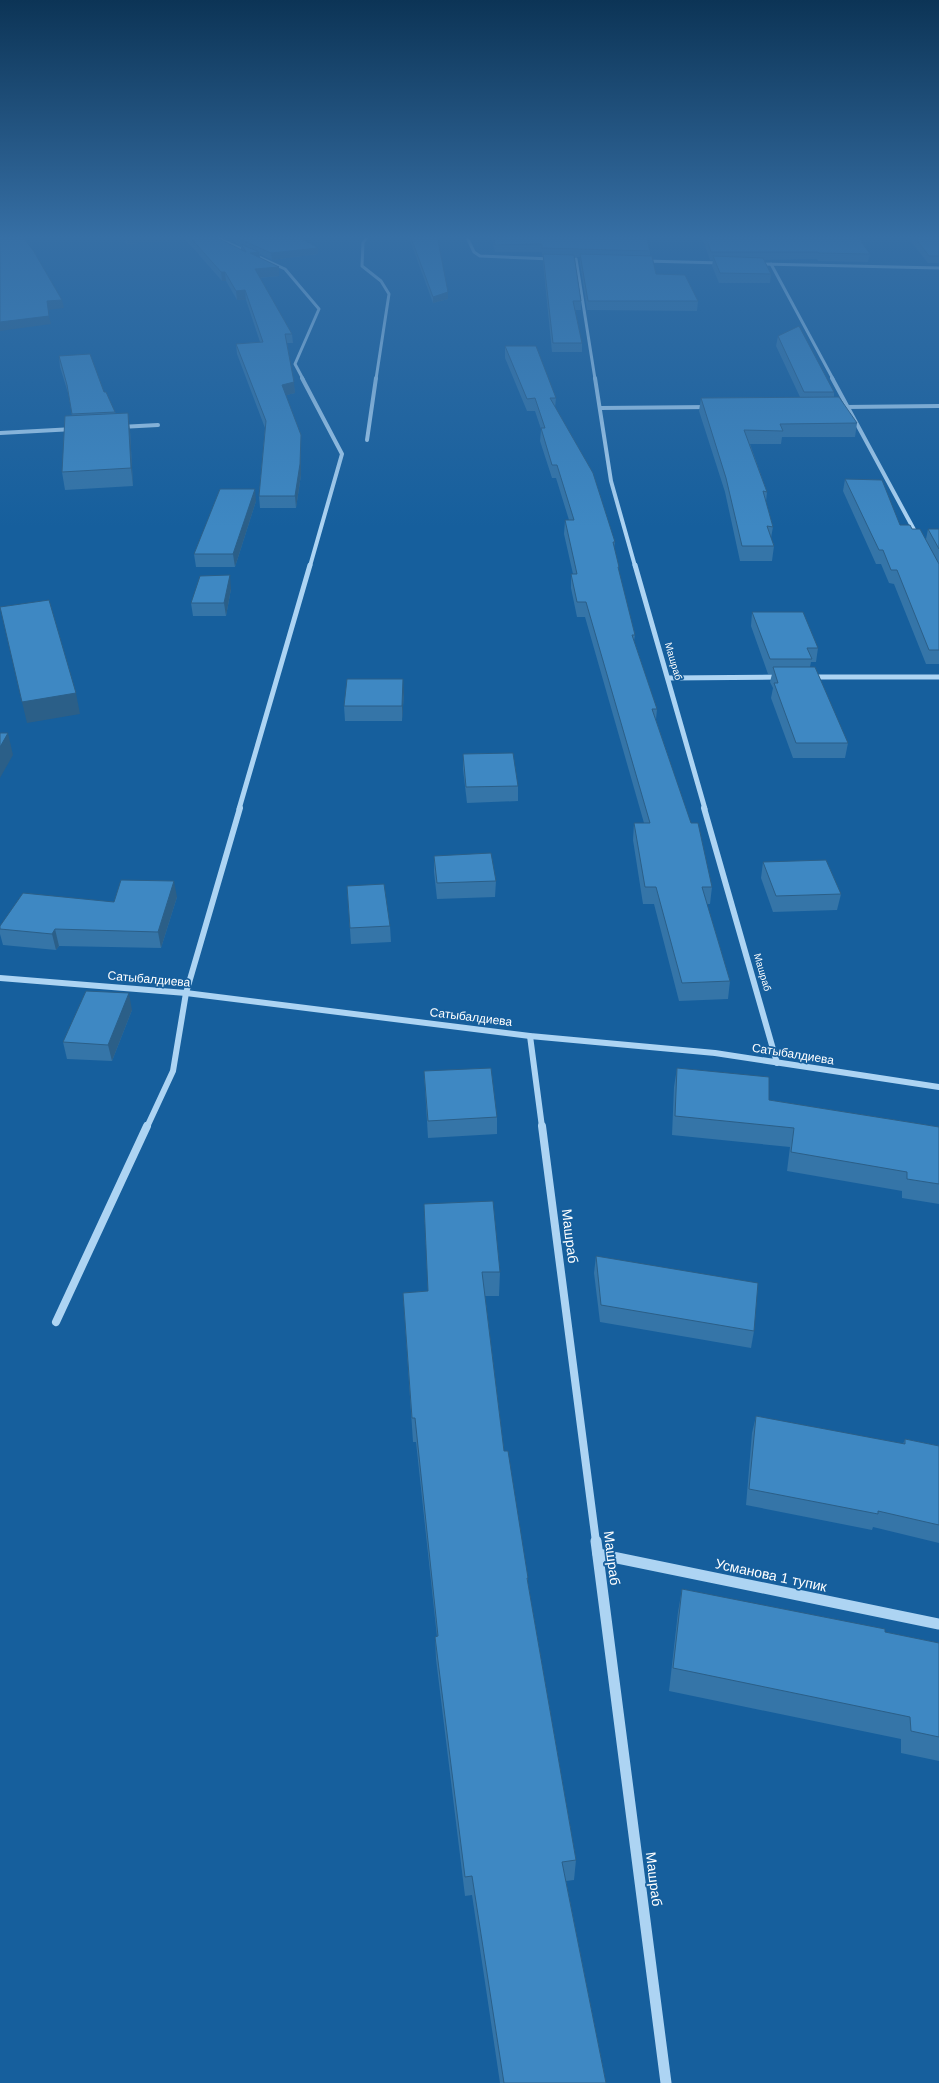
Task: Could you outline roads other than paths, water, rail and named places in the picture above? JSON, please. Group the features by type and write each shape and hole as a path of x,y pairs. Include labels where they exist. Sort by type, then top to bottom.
{"street":[{"path":"56,1322 173,1071 186,993 342,454 295,364 309,332"},
{"path":"367,440 383,332"},
{"name":"Машраб","path":"588,332 611,481 777,1063"},
{"path":"809,332 920,540"},
{"path":"840,407 939,406"},
{"path":"600,408 716,407"},
{"path":"111,427 158,425"},
{"path":"0,433 79,429"},
{"path":"668,678 787,677"},
{"path":"803,677 939,677"},
{"name":"Сатыбалдиева","path":"0,978 186,993 530,1036 715,1053 939,1087"},
{"name":"Машраб","path":"530,1036 666,2083"},
{"name":"Усманова 1 тупик","path":"598,1554 939,1624"}]}
